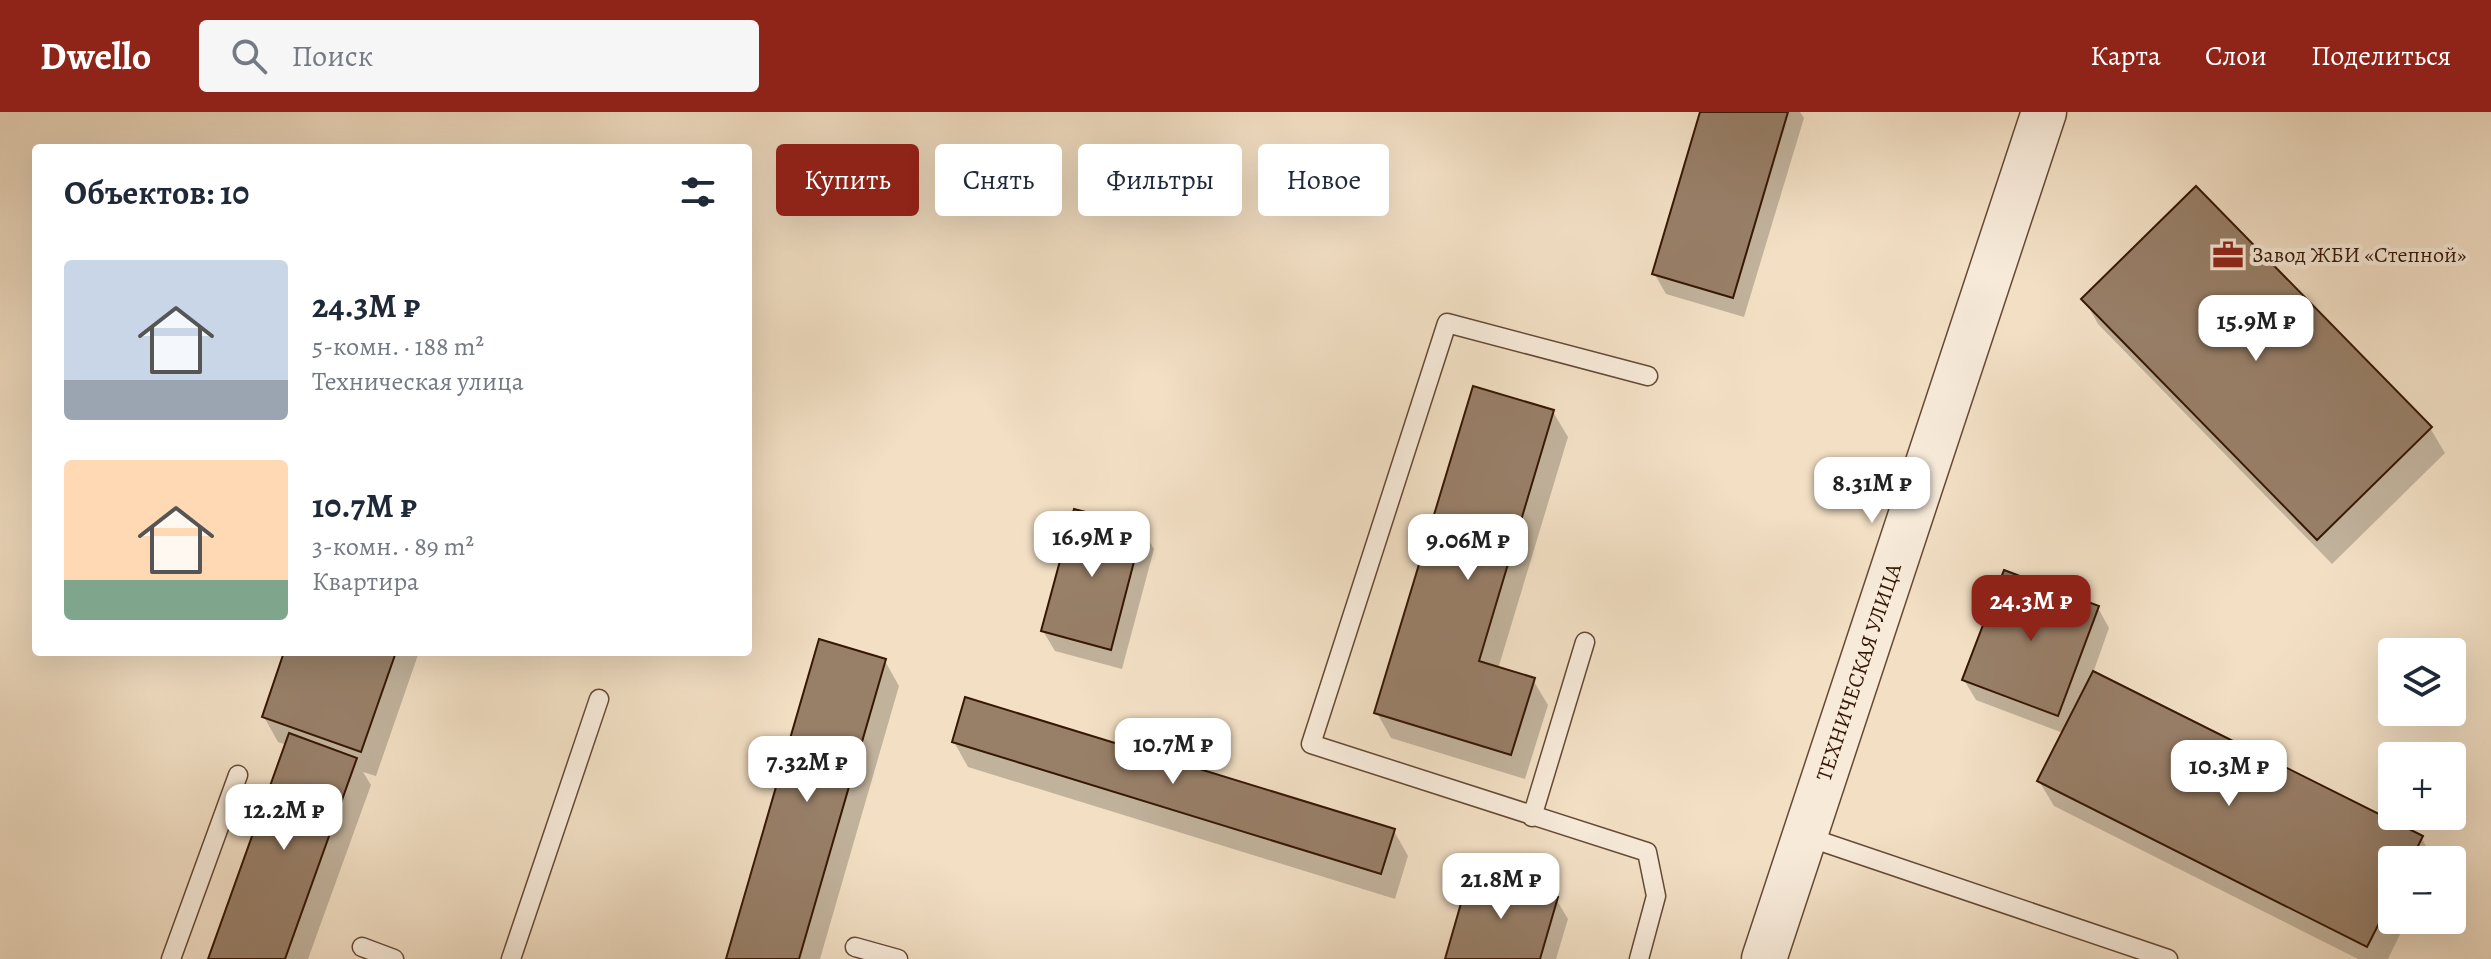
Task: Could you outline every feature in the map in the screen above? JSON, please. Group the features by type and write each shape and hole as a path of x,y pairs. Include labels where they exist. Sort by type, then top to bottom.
{"street":[{"name":"ТЕХНИЧЕСКАЯ УЛИЦА","path":"1764,959 2044,112"}],"lane":[{"path":"1639,959 1656,896 1647,852 1311,744 1447,323 1648,376"},
{"path":"1532,817 1585,642"},
{"path":"511,959 599,699"},
{"path":"171,959 238,775"},
{"path":"1805,836 2168,959"},
{"path":"362,947 394,959"},
{"path":"855,947 898,959"}],"building":[{"path":"1700,112 1788,112 1733,298 1652,274"},
{"path":"2196,186 2432,427 2317,540 2081,299"},
{"path":"1473,386 1554,410 1479,661 1535,678 1511,755 1374,713"},
{"path":"1074,509 1143,527 1111,650 1041,631"},
{"path":"2004,570 2099,606 2058,716 1962,680"},
{"path":"819,639 886,659 799,959 726,959"},
{"path":"283,656 395,656 361,752 262,717"},
{"path":"2093,671 2378,814 2378,830 2411,830 2423,836 2418,846 2378,846 2378,925 2367,947 2037,781"},
{"path":"965,697 1395,829 1381,874 952,742"},
{"path":"289,733 357,758 285,959 208,959"},
{"path":"1470,872 1558,897 1540,959 1445,959"}],"place":[{"name":"Завод ЖБИ «Степной»","path":"2228,255"}]}
